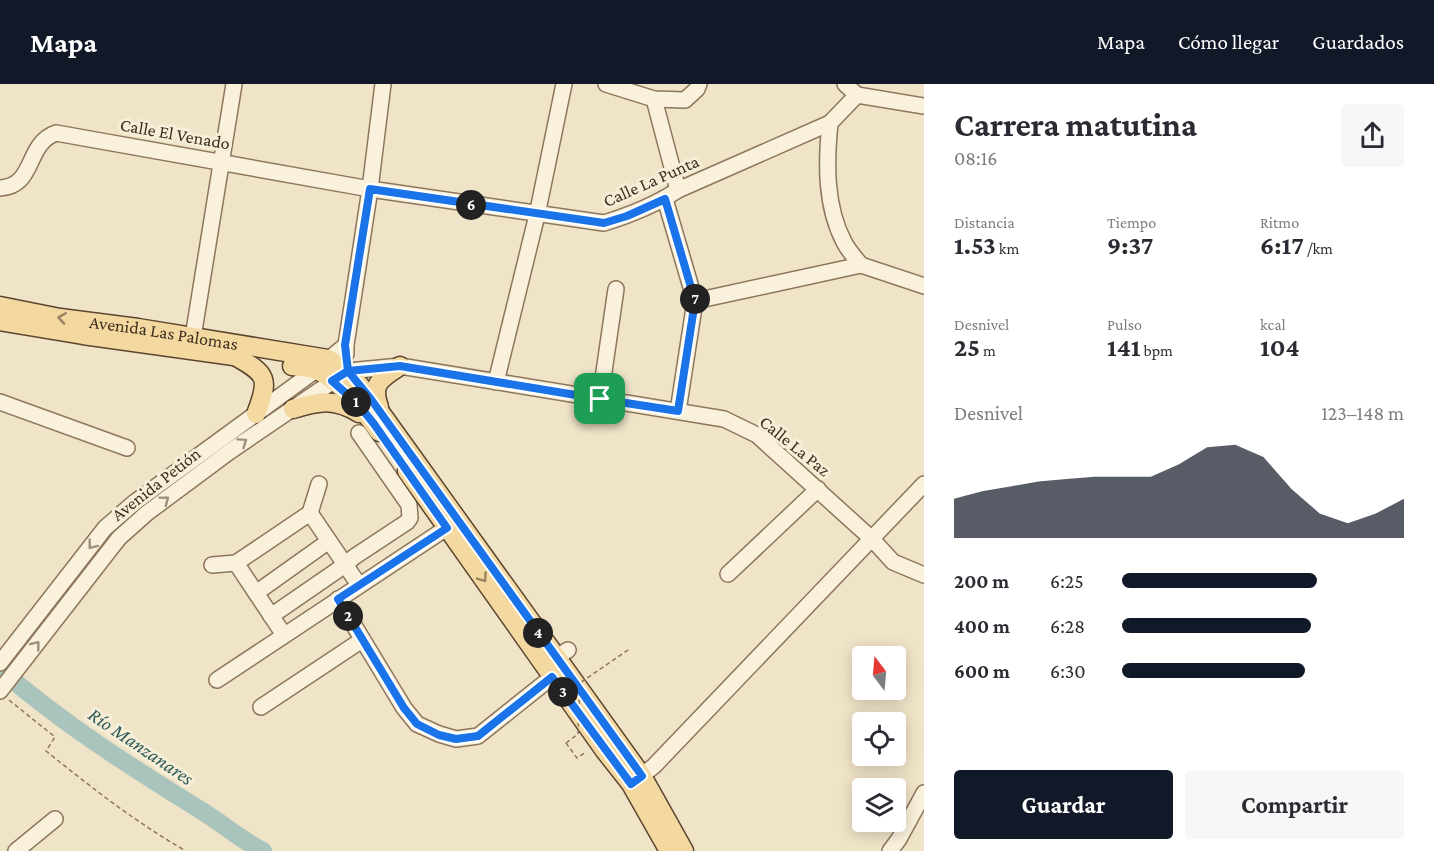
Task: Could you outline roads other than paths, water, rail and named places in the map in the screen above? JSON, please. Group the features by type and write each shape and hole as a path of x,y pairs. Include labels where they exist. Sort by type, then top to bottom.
{"main road":[{"name":"Avenida Las Palomas","path":"0,306 60,318 193,337 322,364"},
{"name":"Avenida Las Palomas","path":"0,321 235,356 322,364"},
{"path":"235,356 260,372 265,380 263,397 256,414"},
{"path":"322,364 340,376 371,423 452,524 562,654 636,780 684,851"},
{"path":"371,423 376,386 382,378 400,366"},
{"path":"293,409 320,402 332,402 345,405 371,423"},
{"path":"452,524 552,677 599,743 636,780 669,851"}],"street":[{"path":"193,337 234,84"},
{"path":"340,376 370,189 383,84"},
{"path":"496,382 537,215 564,84"},
{"path":"606,84 654,99 685,100 699,84"},
{"path":"845,84 857,95 924,106"},
{"name":"Calle La Punta","path":"370,189 604,223 627,216 665,199 678,190 830,123 857,95"},
{"path":"654,99 678,190"},
{"path":"830,123 827,152 829,188 834,214 844,243 861,265"},
{"name":"Calle El Venado","path":"0,188 8,188 26,175 41,141 56,133 370,189"},
{"path":"665,199 695,301 678,411"},
{"path":"695,301 861,265 924,286"},
{"path":"600,399 616,289"},
{"name":"Avenida Petión","path":"4,695 118,538 256,414 345,345"},
{"name":"Calle La Paz","path":"340,376 400,366 724,419 757,435 873,540 893,562 923,573"},
{"name":"Avenida Petión","path":"0,663 105,528 135,502 190,472 293,409 340,376"},
{"path":"0,402 127,448"},
{"path":"271,616 410,518 409,505 371,423"},
{"path":"212,565 236,563 310,513 319,484"},
{"path":"636,780 873,540 924,484"},
{"path":"728,574 818,489"},
{"path":"310,513 359,585"},
{"path":"217,680 452,524"},
{"path":"256,592 329,541"},
{"path":"236,563 284,636"},
{"path":"338,599 404,708 417,724 439,735 456,739 478,736 552,677"},
{"path":"261,707 362,640"},
{"path":"890,851 924,794"},
{"path":"16,851 56,819"}],"waterway":[{"name":"Río Manzanares","path":"0,669 98,744 263,851"}]}
